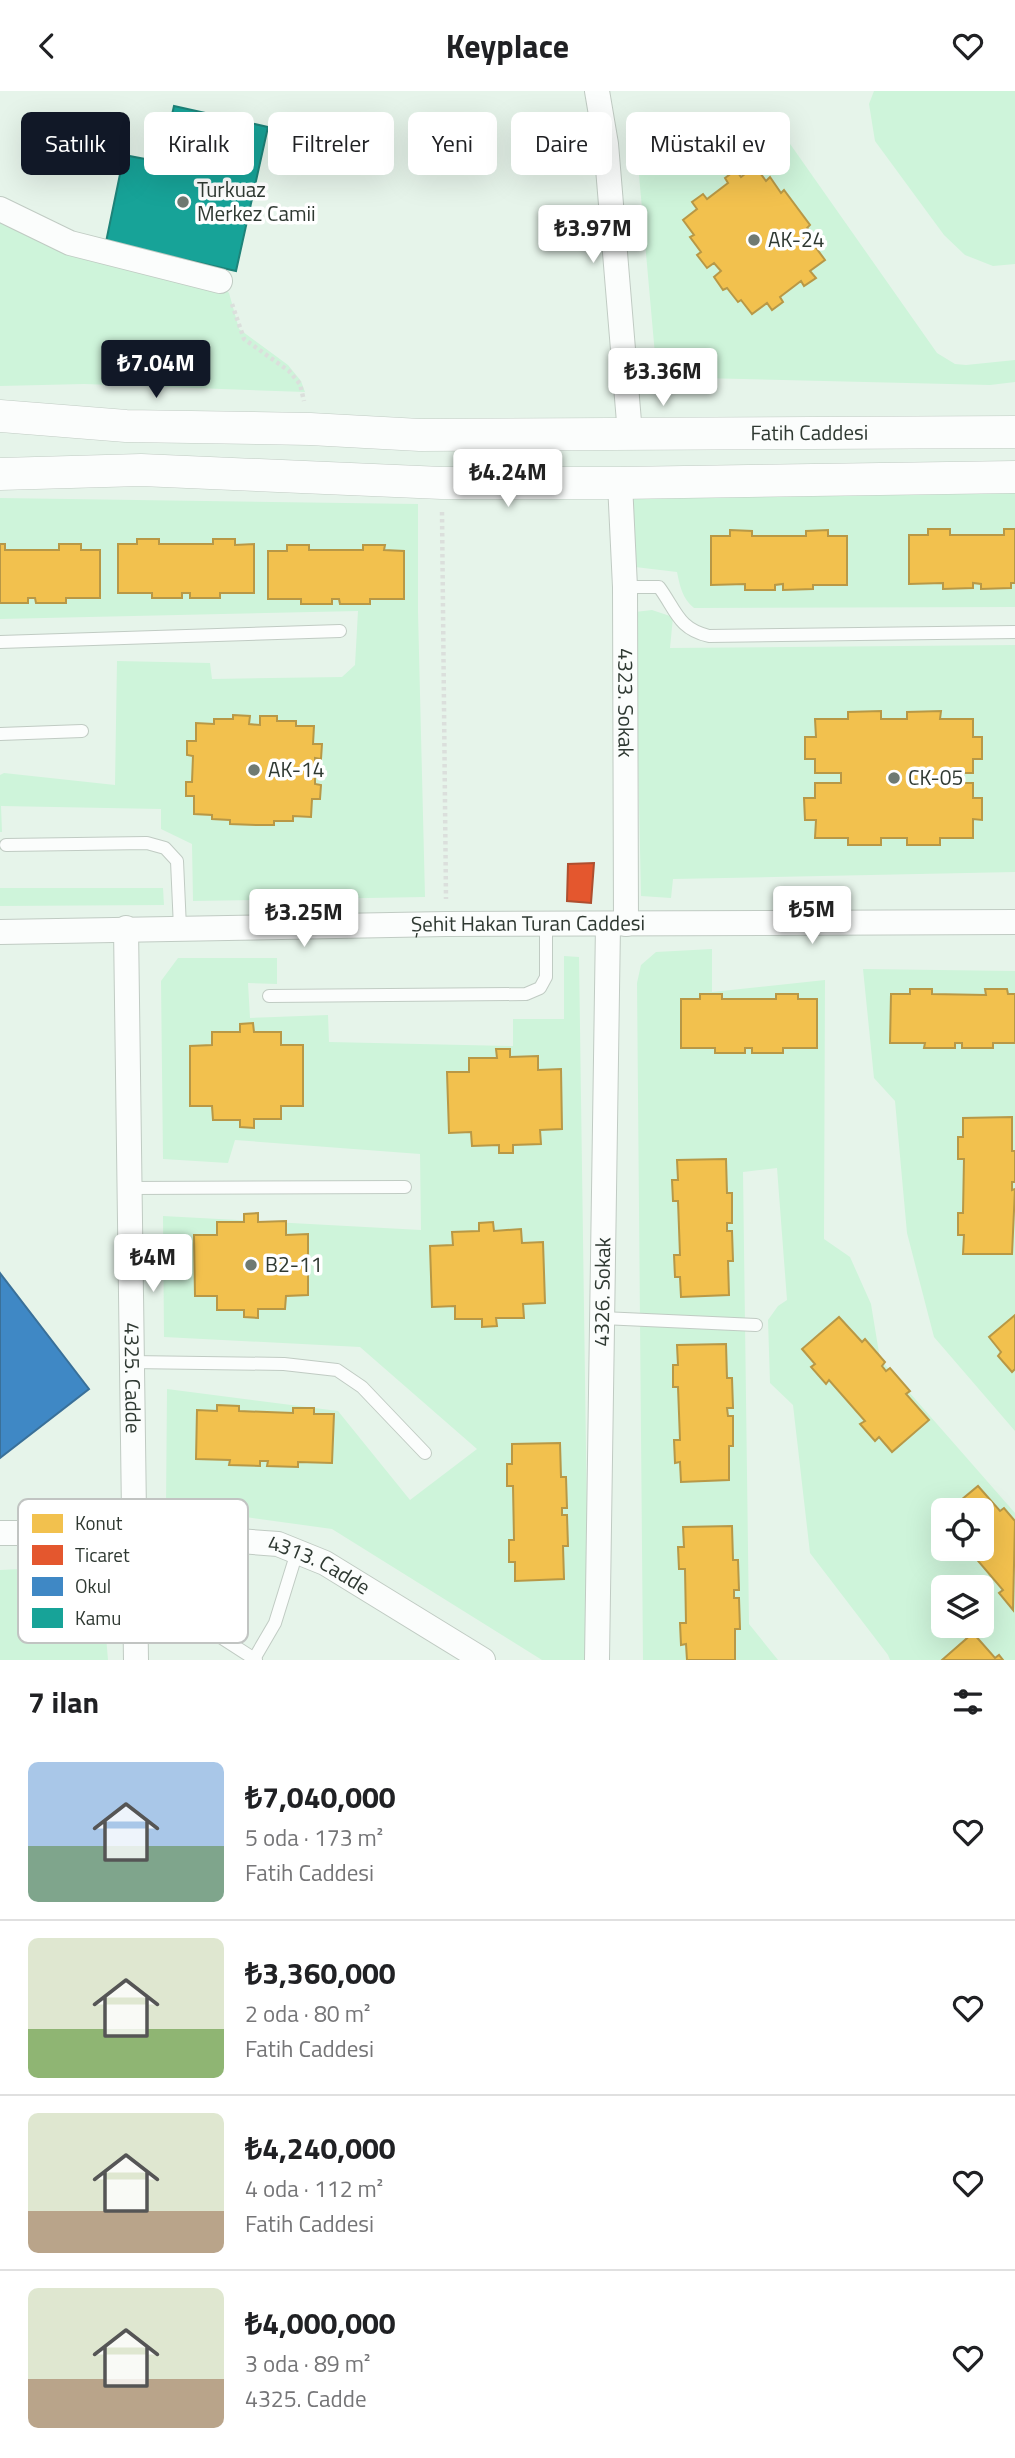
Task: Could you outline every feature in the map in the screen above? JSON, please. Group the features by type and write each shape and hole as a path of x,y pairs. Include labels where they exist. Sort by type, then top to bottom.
{"street":[{"path":"597,91 606,144 630,434"},
{"path":"0,209 71,243 220,281"},
{"name":"Fatih Caddesi","path":"0,416 126,426 310,429 420,435 1015,432"},
{"path":"0,474 141,470 442,483 1015,477"},
{"name":"4323. Sokak","path":"617,925 625,587 620,483"},
{"name":"Şehit Hakan Turan Caddesi","path":"0,932 446,924 1015,922"},
{"name":"4326. Sokak","path":"597,1660 602,1318 617,925"},
{"name":"4325. Cadde","path":"126,929 133,1499"},
{"name":"4313. Cadde","path":"0,1533 18,1533"},
{"name":"4313. Cadde","path":"248,1542 278,1544 324,1563 483,1660"}],"lane":[{"path":"625,587 659,587 682,624 696,633 709,636 1015,632"},
{"path":"0,642 340,631"},
{"path":"0,734 82,731"},
{"path":"6,845 147,843 166,848 177,861 180,928"},
{"path":"269,996 526,994 540,988 546,977 546,925"},
{"path":"129,1188 405,1187"},
{"path":"602,1318 756,1325"},
{"path":"131,1362 284,1364 337,1370 362,1387 425,1453"},
{"path":"230,1643 255,1659 275,1623 297,1552"}],"path":[{"path":"220,281 236,313 244,339 289,371 300,384 310,429"},
{"path":"442,483 446,924"}],"green space":[{"path":"874,91 1015,91 1015,264 993,266 965,255 944,235 875,141 869,104"},
{"path":"790,144 937,353 955,364 966,365 1015,360 1015,382 990,385 657,377 639,175 790,175"},
{"path":"0,215 217,282 229,293 239,329 288,365 301,381 305,392 84,384 0,386"},
{"path":"1015,490 1015,607 694,608 684,596 677,572 635,567 633,492"},
{"path":"0,498 418,504 425,897 193,901 192,844 161,829 161,809 1,806 0,832 0,775 4,773 115,785 117,661 210,663 212,679 342,677 355,665 358,611 0,619"},
{"path":"652,610 673,617 670,648 1015,645 1015,872 673,879 671,898 641,896 635,612"},
{"path":"0,888 163,888 164,905 0,906"},
{"path":"712,949 712,992 825,980 824,1239 850,1257 871,1304 880,1359 1015,1513 1015,1660 890,1660 810,1553 793,1405 770,1383 768,1320 778,1306 787,1300 777,1168 743,1172 749,1624 778,1660 643,1660 637,983 641,965 656,952"},
{"path":"564,956 579,957 589,1660 542,1660 332,1529 248,1517 248,1499 166,1499 167,1389 338,1411 410,1500 477,1449 360,1347 164,1337 163,1216 421,1230 420,1154 235,1140 228,1163 163,1159 161,981 178,958 277,958 277,984 248,983 250,1018 328,1015 329,1042 513,1046 513,1019 564,1019"},
{"path":"863,969 1015,971 1015,1431 934,1337 907,1233 895,1101 874,1078"},
{"path":"18,1569 18,1643 107,1643 108,1660 0,1660 0,1570"}],"building: Konut":[{"name":"AK-24","path":"729,175 762,175 766,181 770,177 781,193 784,190 810,225 807,228 818,243 814,245 825,260 810,271 816,278 804,286 801,281 780,297 783,302 772,310 767,303 752,314 727,288 723,290 714,277 721,271 714,263 707,268 697,255 701,252 690,237 694,235 683,220 697,209 692,202 703,194 707,199 728,183 725,178"},
{"path":"928,529 950,529 950,535 1004,535 1004,529 1015,529 1015,583 1011,583 1011,588 981,589 981,584 973,583 973,588 943,589 943,583 909,584 909,535 928,535"},
{"path":"730,530 752,531 752,536 806,536 806,531 828,530 828,536 847,536 847,585 813,585 813,589 783,590 783,584 775,585 775,590 745,590 745,584 711,585 711,536 730,536"},
{"path":"137,539 159,539 159,544 213,544 213,539 235,539 235,545 254,544 254,593 220,593 220,598 190,598 190,593 182,593 182,598 152,598 152,593 118,593 118,544 137,544"},
{"path":"0,544 5,544 5,550 59,550 59,544 81,544 81,550 100,550 100,598 66,598 66,603 36,603 35,598 28,598 28,603 0,603"},
{"path":"287,545 309,545 309,550 363,550 363,545 385,545 384,550 404,551 404,599 370,599 370,604 340,604 339,599 332,599 332,604 301,604 301,599 268,599 268,551 287,551"},
{"name":"CK-05","path":"881,711 881,719 907,719 907,712 941,711 940,719 973,719 973,737 982,737 982,759 973,759 973,773 947,773 947,783 973,783 973,798 982,798 982,820 973,819 973,838 940,838 940,845 907,845 907,838 881,838 881,845 848,845 848,838 815,838 816,820 805,820 804,798 815,798 815,783 841,783 841,773 815,773 815,759 805,759 805,737 816,737 815,719 848,719 848,712"},
{"name":"AK-14","path":"233,715 250,716 249,724 260,725 260,716 277,716 277,721 296,721 296,726 314,726 313,744 322,744 321,759 315,758 315,784 321,785 320,799 312,799 311,817 293,816 293,821 257,825 230,824 230,820 212,819 212,815 194,814 194,796 186,796 186,782 192,782 193,756 187,755 187,741 196,741 196,723 214,724 214,719 233,719"},
{"path":"910,989 932,989 932,994 986,995 985,989 1007,989 1008,994 1015,994 1015,1043 993,1043 993,1048 962,1048 962,1043 955,1043 955,1048 924,1048 925,1043 890,1043 891,994 910,994"},
{"path":"700,994 722,994 722,999 776,999 776,994 798,994 798,999 817,999 817,1048 783,1048 783,1053 752,1053 752,1048 745,1048 745,1053 715,1053 715,1048 681,1048 681,999 700,999"},
{"path":"253,1023 254,1032 281,1032 281,1045 303,1045 303,1106 281,1106 281,1119 254,1119 254,1128 240,1127 240,1120 213,1120 212,1106 190,1106 190,1046 212,1045 212,1032 240,1032 240,1024"},
{"path":"496,1049 510,1049 510,1057 538,1056 538,1070 561,1069 562,1129 540,1130 541,1144 513,1145 513,1153 499,1153 499,1145 472,1146 471,1132 449,1133 447,1072 469,1072 469,1058 497,1058"},
{"path":"1012,1117 1015,1182 1012,1182 1012,1190 1015,1189 1012,1254 963,1254 964,1235 958,1235 958,1213 963,1213 964,1159 958,1159 958,1137 963,1137 963,1118"},
{"path":"726,1159 727,1193 732,1193 732,1223 727,1223 727,1231 732,1231 733,1261 728,1261 729,1295 681,1297 680,1277 675,1277 674,1255 680,1255 678,1201 673,1201 672,1180 678,1180 677,1160"},
{"name":"B2-11","path":"258,1213 258,1222 286,1221 286,1235 308,1234 308,1295 286,1296 285,1309 258,1309 258,1318 244,1317 244,1310 217,1310 217,1296 195,1296 194,1235 217,1235 217,1222 244,1222 244,1214"},
{"path":"493,1222 494,1231 521,1229 522,1243 543,1242 545,1303 523,1304 524,1318 496,1318 497,1326 482,1327 482,1319 455,1319 455,1306 432,1307 430,1246 453,1245 452,1232 479,1231 479,1223"},
{"path":"1015,1315 1015,1369 1012,1372 998,1356 1001,1352 989,1337"},
{"path":"839,1317 862,1342 865,1339 885,1362 882,1366 886,1371 890,1368 910,1391 906,1394 929,1420 892,1452 879,1437 875,1441 860,1424 865,1421 829,1380 826,1384 811,1367 815,1364 802,1349"},
{"path":"726,1344 727,1378 732,1378 733,1408 727,1408 728,1416 733,1416 733,1446 729,1446 729,1480 681,1482 680,1462 675,1463 674,1440 680,1440 678,1387 673,1387 673,1365 678,1365 677,1345"},
{"path":"217,1405 239,1406 239,1411 293,1413 293,1408 314,1408 314,1414 334,1414 332,1463 298,1462 298,1467 267,1466 268,1461 260,1461 260,1466 229,1465 230,1460 196,1459 197,1410 217,1411"},
{"path":"560,1443 561,1477 566,1477 567,1508 562,1508 562,1515 567,1515 568,1546 563,1546 564,1579 515,1581 515,1562 509,1562 509,1540 514,1540 513,1486 507,1486 507,1464 512,1464 512,1444"},
{"path":"978,1486 989,1498 964,1498"},
{"path":"994,1504 1000,1511 1004,1508 1015,1521 1013,1610 999,1593 1003,1590 994,1579 994,1575 990,1575 978,1561 994,1561"},
{"path":"732,1526 733,1560 738,1560 739,1590 734,1590 734,1598 739,1598 740,1629 735,1629 735,1660 687,1660 686,1644 681,1645 680,1623 686,1623 685,1569 679,1569 678,1547 684,1547 683,1527"},
{"path":"967,1638 977,1638 995,1658 999,1655 1003,1660 942,1660"}],"building: Ticaret":[{"path":"594,863 591,903 567,901 568,864"}],"building: Okul":[{"path":"0,1273 89,1389 0,1458"}],"building: Kamu":[{"name":"Turkuaz Merkez Camii","path":"174,106 201,112 173,112"},
{"name":"Turkuaz Merkez Camii","path":"254,124 268,127 236,271 106,242 120,175 130,175 130,156 144,159 144,175 254,175"}],"place":[{"name":"Turkuaz Merkez Camii","path":"183,202"},
{"name":"AK-24","path":"754,240"},
{"name":"AK-14","path":"254,770"},
{"name":"CK-05","path":"894,778"},
{"name":"B2-11","path":"251,1265"}]}
